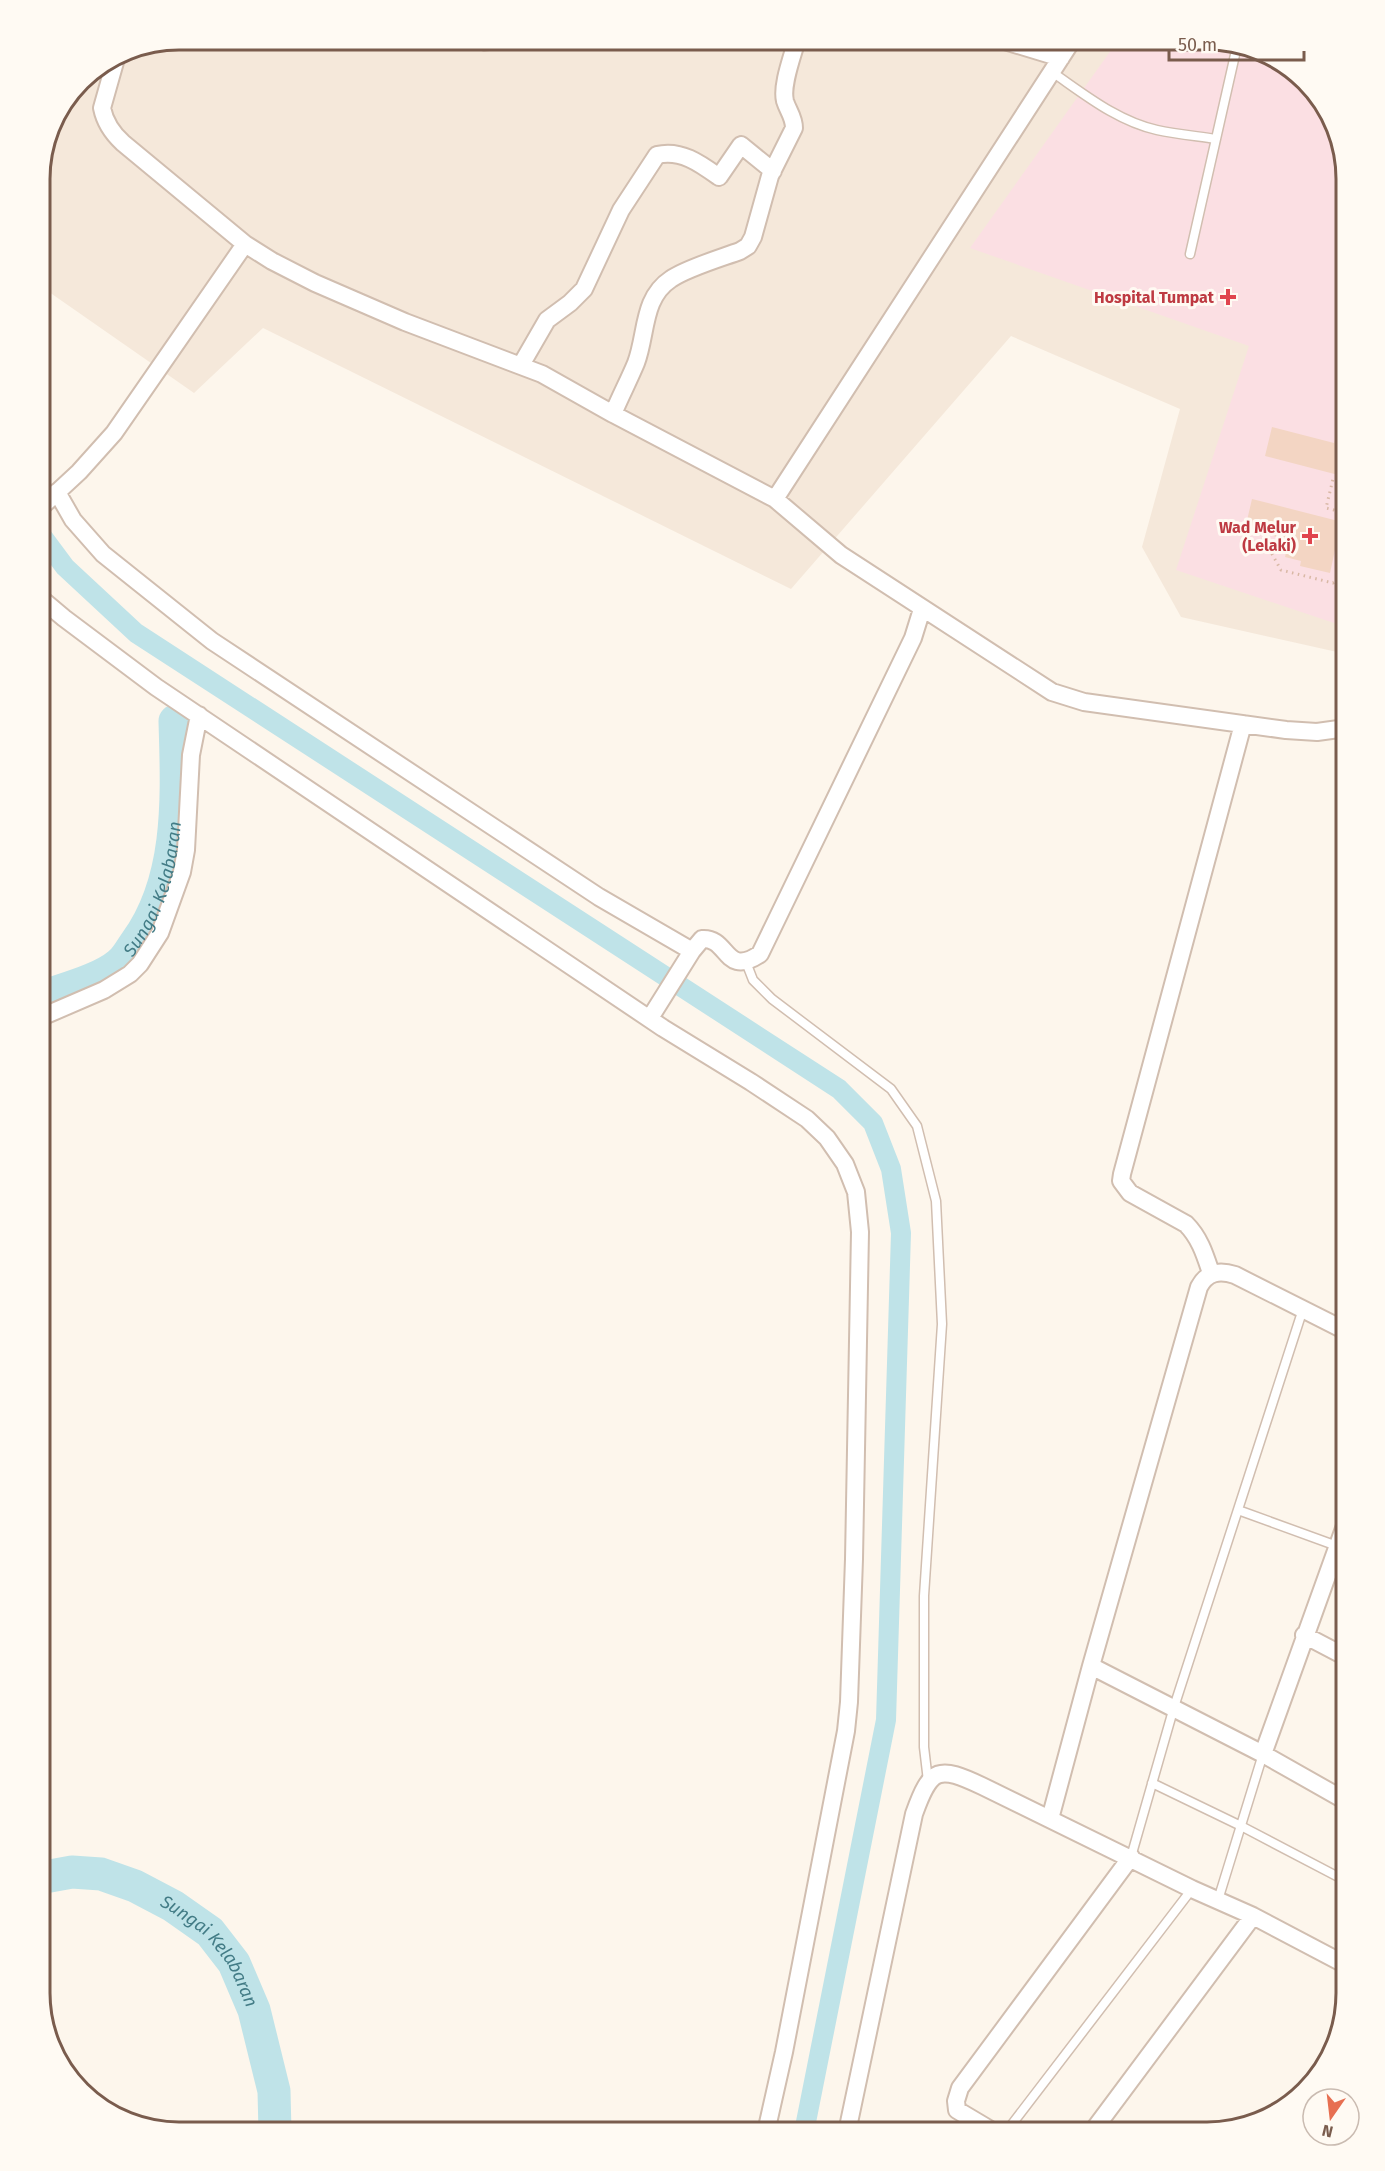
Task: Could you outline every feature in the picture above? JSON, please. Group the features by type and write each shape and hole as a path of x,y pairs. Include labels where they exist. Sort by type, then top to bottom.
{"street":[{"path":"613,414 636,363 646,315 663,285 672,278 740,251 748,246 753,237 763,197 794,128 794,120 785,101 784,90 794,50"},
{"path":"1034,50 1061,58"},
{"path":"775,499 1066,50"},
{"path":"114,67 102,108 103,116 111,131 245,244 272,261 325,287 416,326 521,365 775,499 841,555 1052,693 1096,704 1286,730 1317,732 1336,729"},
{"path":"521,365 548,320 584,289 621,210 657,155 693,159 719,177 741,145 774,171"},
{"path":"50,498 97,453 126,418 245,244"},
{"path":"50,502 73,520 103,554 212,641 690,955"},
{"path":"50,606 199,715 655,1012 663,1028 752,1082 819,1130 845,1164 856,1192 859,1208 854,1559 848,1712 836,1791 768,2122"},
{"path":"655,1012 702,939 718,945 732,960 741,963 760,954 766,945 913,638 922,609"},
{"path":"50,1013 104,990 130,974 140,964 160,933 182,873 186,849 191,755 199,715"},
{"path":"1211,1273 1199,1240 1193,1231 1186,1224 1131,1193 1121,1181 1243,724"},
{"path":"1050,1819 1091,1665 1203,1279 1211,1273 1223,1271 1235,1275 1336,1326"},
{"path":"1263,1754 1336,1549"},
{"path":"1304,1635 1336,1652"},
{"path":"1091,1665 1263,1754 1336,1795"},
{"path":"849,2122 914,1814 928,1783 939,1773 950,1773 1131,1857 1192,1889 1253,1916 1336,1960"},
{"path":"977,2122 957,2110 956,2101 960,2088 1131,1857"},
{"path":"1100,2122 1253,1916"}],"lane":[{"path":"1190,254 1235,53"},
{"path":"1052,72 1100,105 1129,121 1155,130 1216,139"},
{"path":"746,962 753,980 772,999 891,1089 917,1126 936,1201 942,1324 924,1596 924,1747 928,1783"},
{"path":"1131,1857 1174,1707 1303,1309"},
{"path":"1238,1510 1336,1546"},
{"path":"1218,1900 1263,1754"},
{"path":"1152,1783 1336,1876"},
{"path":"1014,2122 1192,1889"}],"path":[{"path":"1336,479 1333,478 1326,508 1336,510"},
{"path":"1263,538 1281,570 1333,583 1336,581"}],"shaded area":[{"path":"178,50 1215,50 1232,52 1264,63 1292,81 1304,93 1322,121 1333,153 1336,178 1336,652 1181,617 1142,547 1180,409 1011,336 791,589 263,328 194,393 50,293 50,170 56,137 71,107 93,81 137,56"},
{"name":"Hospital Tumpat","path":"1111,50 1232,52 1264,63 1292,81 1304,93 1322,121 1329,137 1336,178 1336,624 1176,570 1249,346 970,248"}],"building":[{"path":"1272,427 1334,443 1336,435 1336,474 1265,456"},
{"name":"Wad Melur (Lelaki)","path":"1252,499 1336,520 1336,550 1330,573 1300,566 1301,561 1285,557 1289,540 1245,529"}],"waterway":[{"path":"50,547 65,567 136,633 839,1089 873,1123 891,1169 901,1233 886,1720 806,2122"},
{"name":"Sungai Kelabaran","path":"50,994 92,979 119,964 128,954 151,917 162,891 174,835 175,721"},
{"name":"Sungai Kelabaran","path":"50,1876 72,1872 101,1874 135,1886 173,1906 210,1932 234,1963 254,2010 274,2091 275,2121"}],"place":[{"name":"Hospital Tumpat","path":"1228,297"},
{"name":"Wad Melur (Lelaki)","path":"1310,536"}]}
